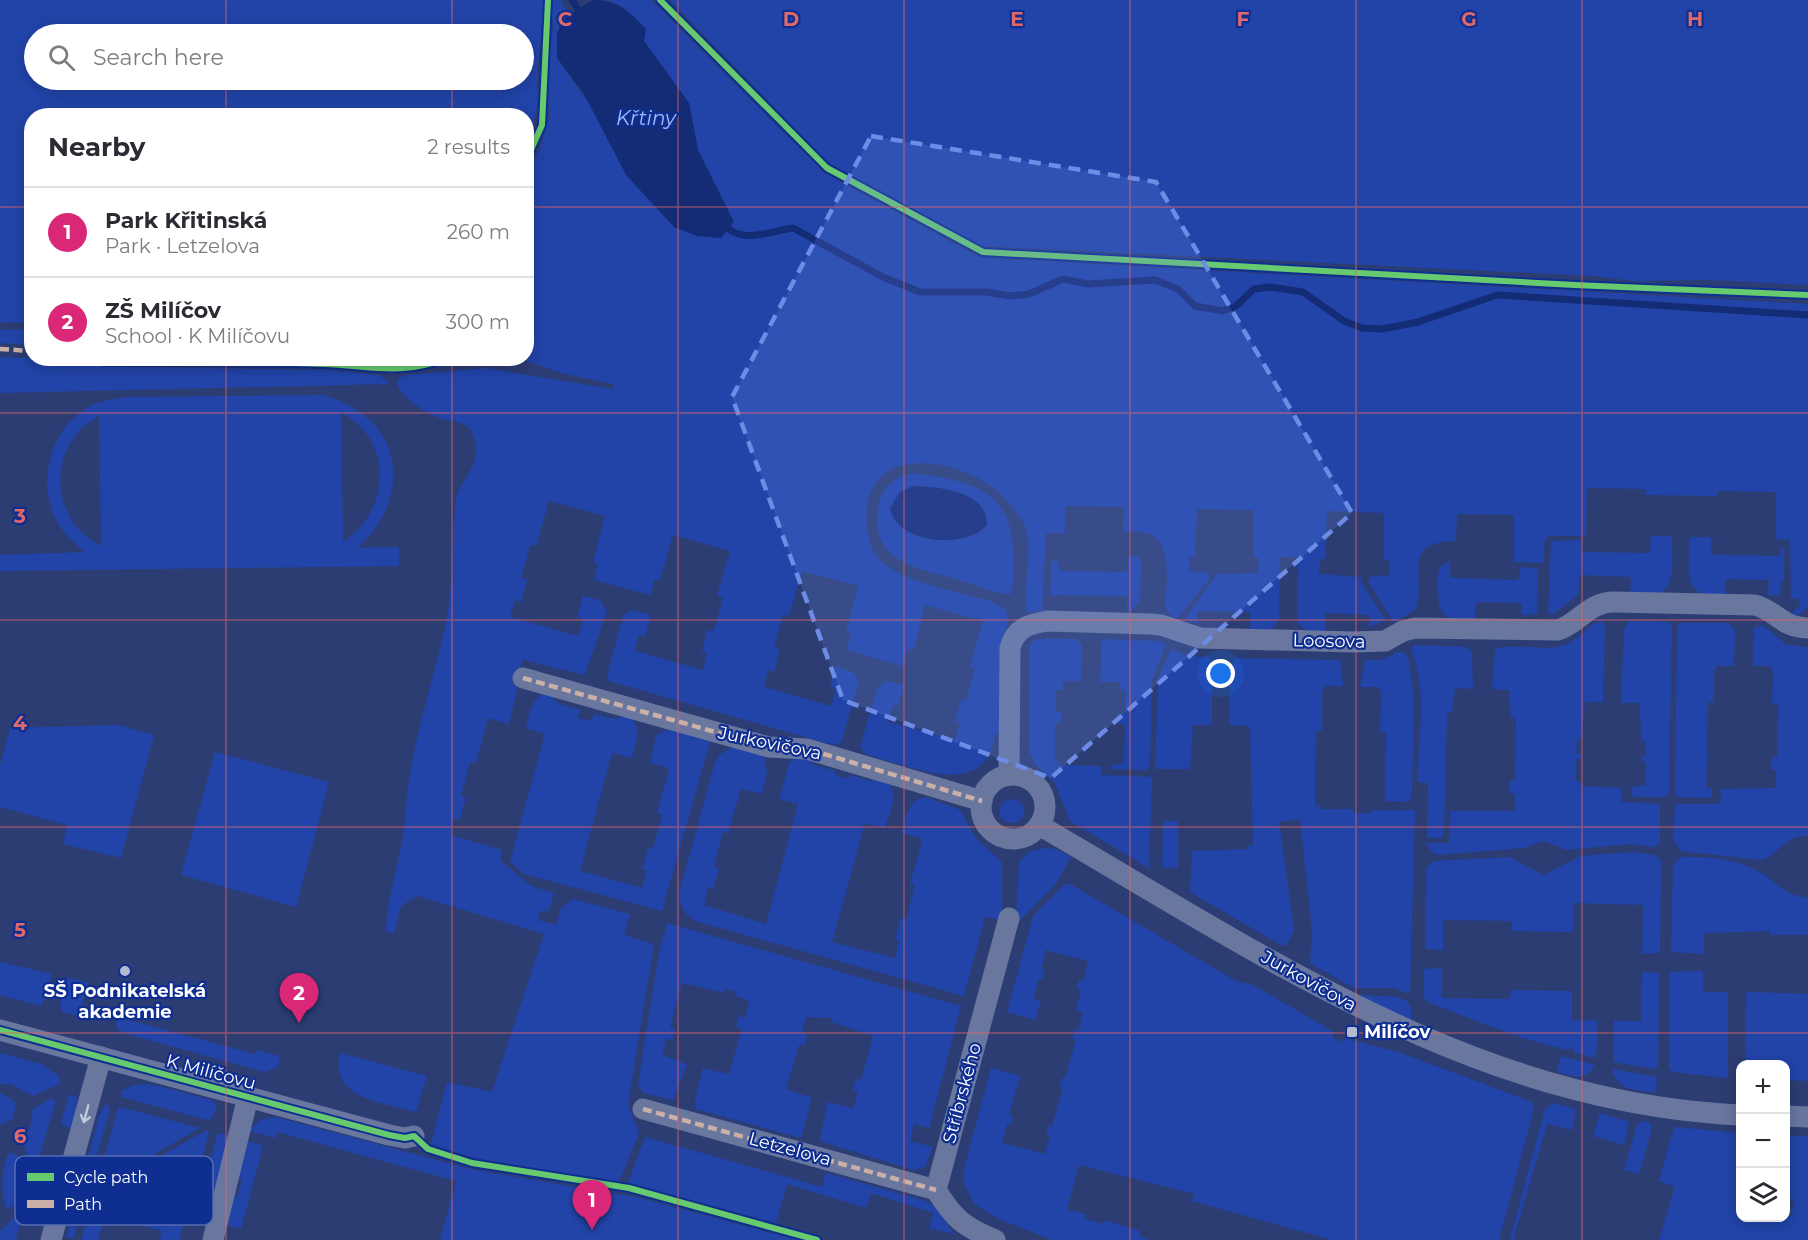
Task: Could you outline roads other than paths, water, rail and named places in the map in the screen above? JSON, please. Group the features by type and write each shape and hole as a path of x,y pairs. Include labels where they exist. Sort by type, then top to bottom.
{"street":[{"name":"Loosova","path":"1009,775 1010,648 1017,633 1033,623 1080,621 1161,624 1200,638 1379,642 1408,628 1558,630 1566,628 1595,605 1614,602 1755,605 1771,612 1786,625 1808,628"},
{"name":"Jurkovičova","path":"523,678 769,747 807,749 982,801"},
{"path":"1009,775 1021,776 1038,787 1045,810 1039,825 1020,838 998,835 984,820 982,801 991,784 1009,775"},
{"name":"Jurkovičova","path":"1039,825 1337,997 1453,1051 1503,1069 1594,1095 1663,1107 1736,1115"},
{"name":"Stříbrského","path":"936,1190 1009,918"},
{"name":"K Milíčovu","path":"0,1030 389,1135 405,1138 414,1136"},
{"path":"74,1156 101,1057"},
{"path":"213,1240 248,1097"},
{"name":"Letzelova","path":"643,1109 936,1190"},
{"path":"1790,1116 1808,1117"},
{"path":"936,1190 946,1208 960,1223 995,1240"},
{"path":"51,1240 55,1225"}],"water":[{"name":"Křtiny","path":"593,0 610,2 623,8 646,29 644,41 689,103 698,150 734,222 721,238 697,236 674,227 626,175 584,94 557,58 557,34 561,24 568,15"},
{"path":"913,486 947,490 970,498 979,504 985,513 987,525 977,533 949,540 918,536 904,529 895,520 890,508 900,492"}],"waterway":[{"path":"572,0 582,15"},
{"path":"723,223 730,230 747,235 793,228 883,277 920,292 986,292 1011,296 1029,294 1063,279 1088,284 1155,280 1178,289 1195,306 1223,311 1236,306 1254,289 1270,287 1303,292 1344,321 1362,328 1382,329 1418,322 1497,295 1808,315"}],"place":[{"name":"SŠ Podnikatelská akademie","path":"125,971"},
{"name":"ZŠ Milíčov","path":"299,1023"},
{"name":"Milíčov","path":"1352,1032"},
{"name":"Park Křitinská","path":"592,1230"}]}
